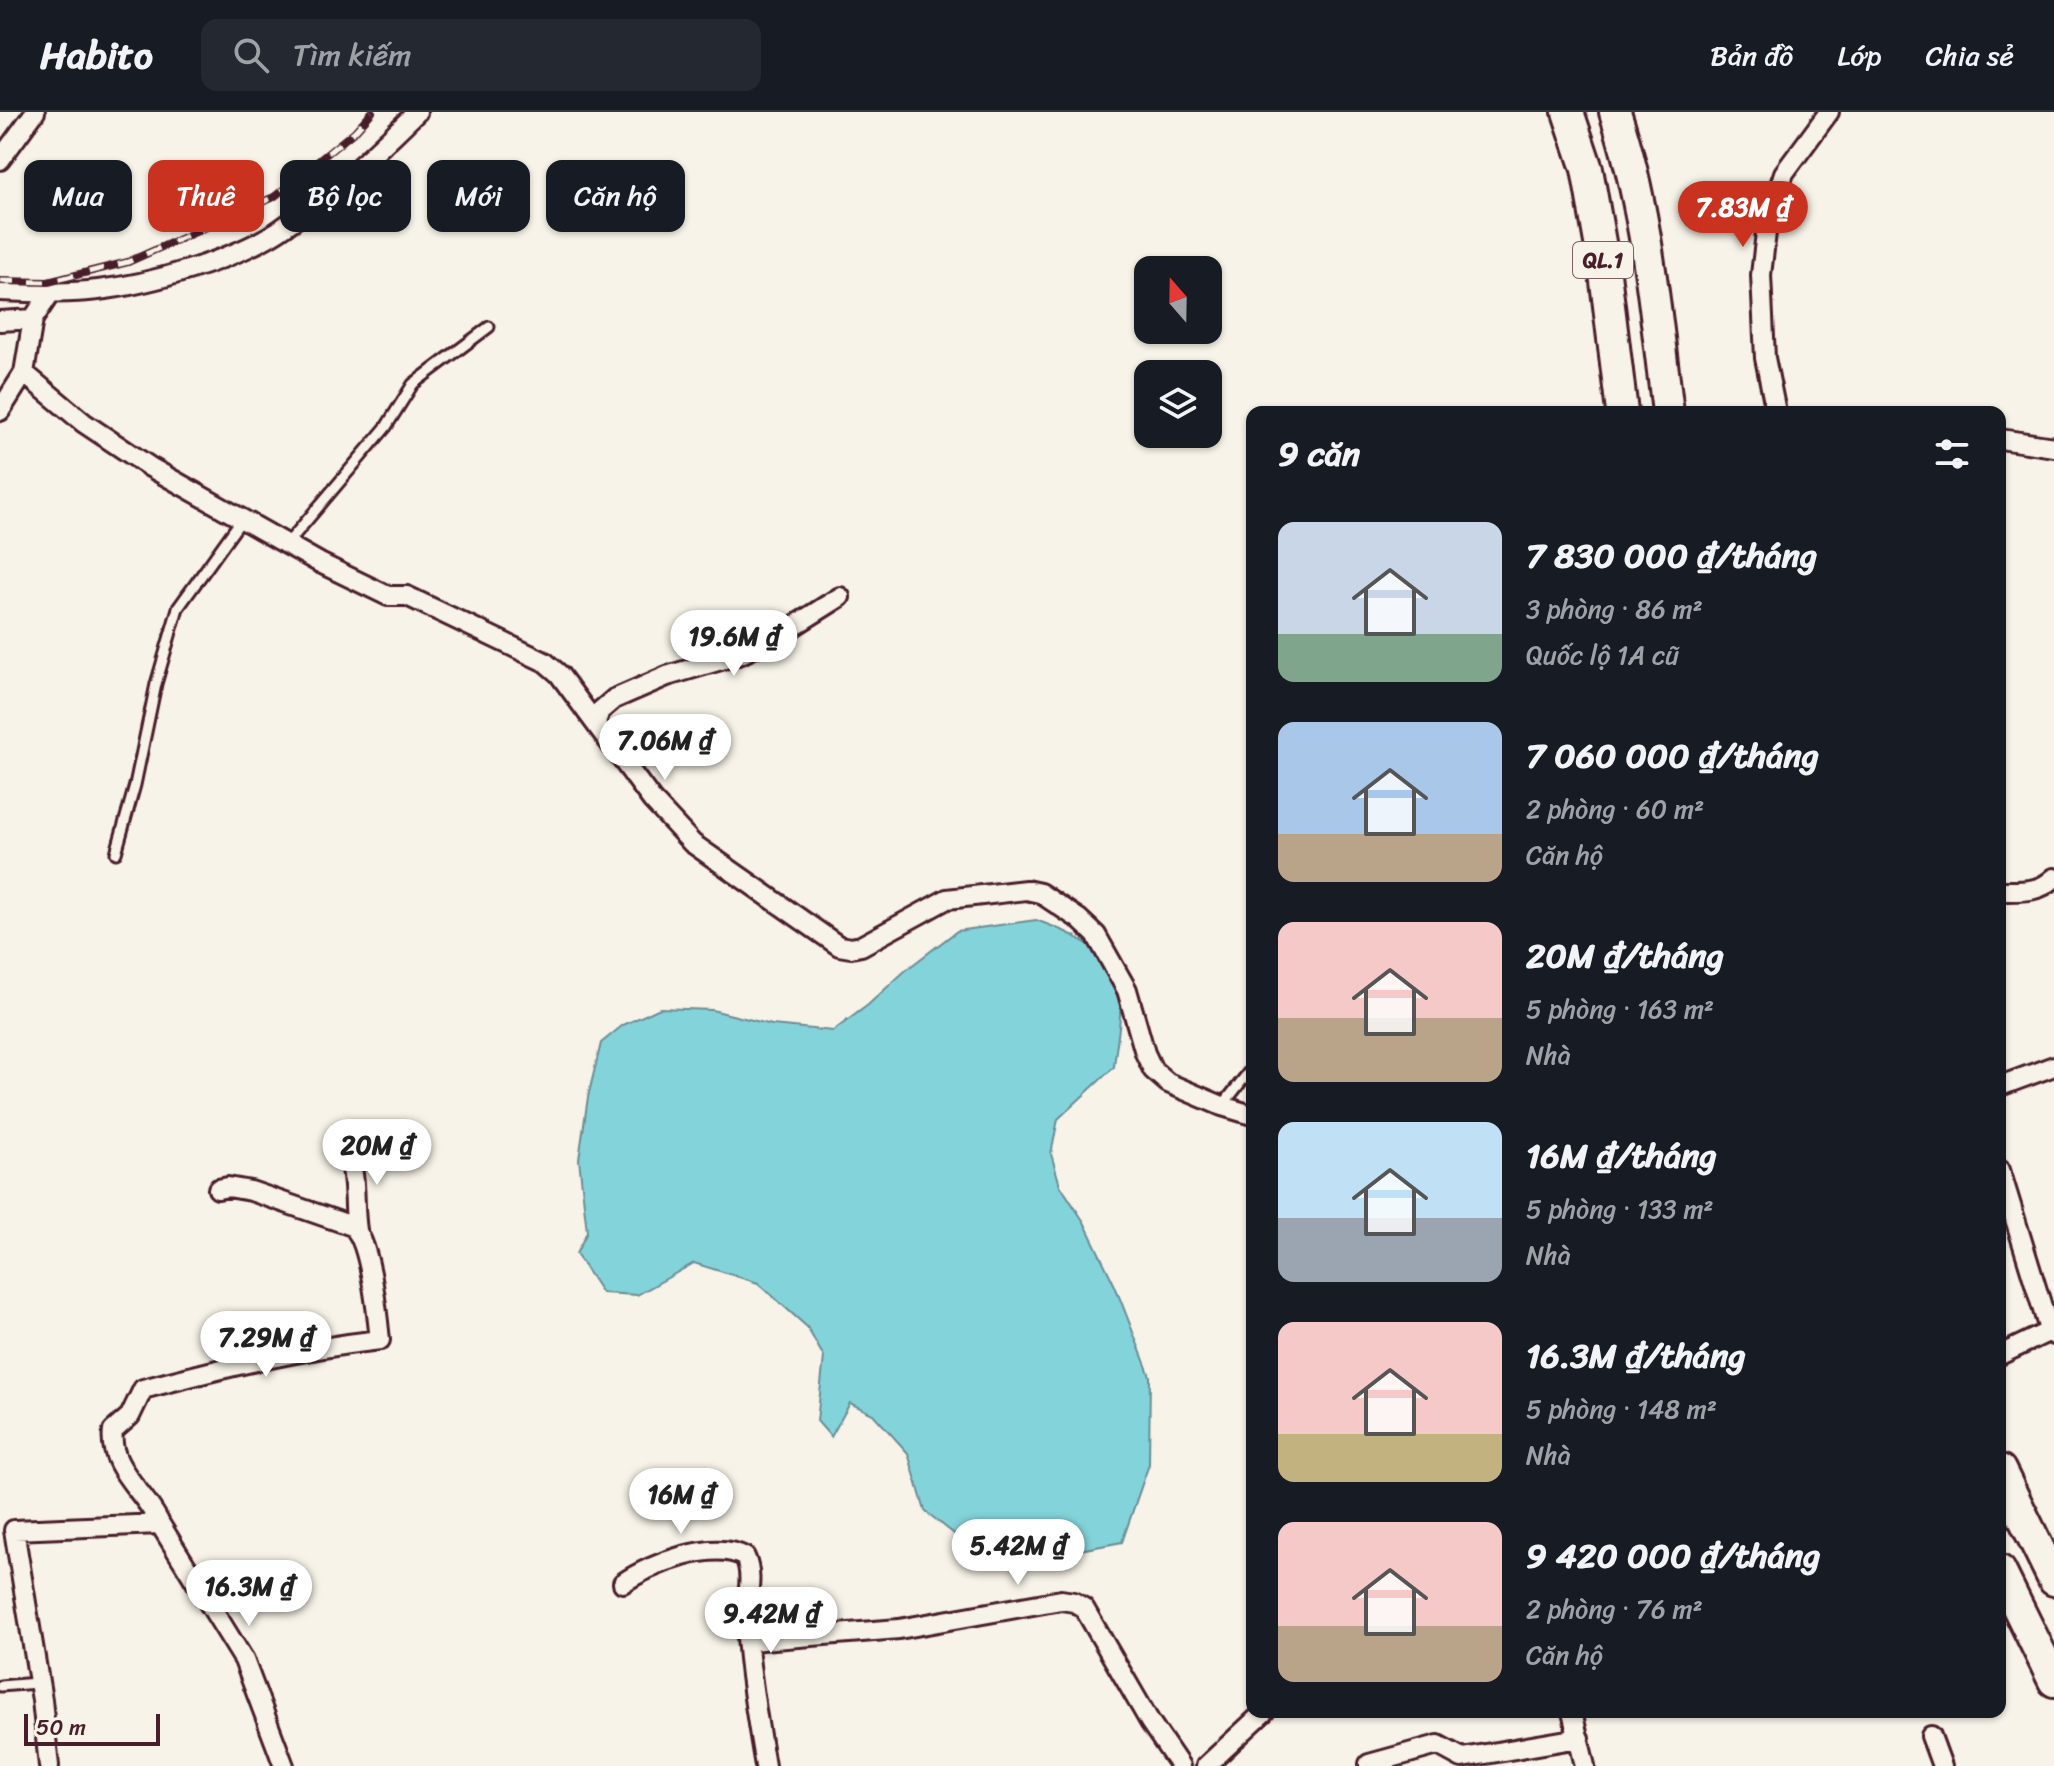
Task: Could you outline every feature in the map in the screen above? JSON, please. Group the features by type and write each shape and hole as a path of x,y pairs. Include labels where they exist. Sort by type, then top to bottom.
{"main road":[{"name":"QL.1","path":"1568,112 1589,183 1604,265 1621,406"},
{"name":"QL.1","path":"1615,112 1630,158 1643,229 1667,406"},
{"path":"2006,1482 2054,1580"},
{"path":"2006,1583 2054,1681"}],"street":[{"path":"0,160 35,112"},
{"path":"0,280 10,291 99,290 167,275 232,255 275,233 316,204 357,171 417,112"},
{"path":"1775,406 1765,358 1761,275 1767,224 1784,173 1829,112"},
{"path":"0,411 24,373 33,319 51,292"},
{"path":"0,321 33,319"},
{"path":"24,373 84,423 150,467 287,544 388,596 407,596 545,662 570,686 652,800 692,843 839,946 861,946 947,899 1026,890 1040,893 1079,919 1096,935 1127,990 1153,1070 1168,1083 1246,1113"},
{"path":"2006,440 2054,447"},
{"path":"596,722 600,711 614,699 667,676 741,654 778,636 840,597"},
{"path":"2006,891 2035,890 2054,878"},
{"path":"2006,1084 2054,1066"},
{"path":"284,1766 244,1660 152,1506 136,1489 115,1457 111,1442 113,1431 130,1416 143,1389 244,1362 380,1340 376,1300 362,1238 357,1230 356,1180 349,1155"},
{"path":"218,1189 228,1187 251,1191 340,1221 357,1230"},
{"path":"2006,1189 2052,1333 2006,1352"},
{"path":"49,1766 42,1700 14,1530 160,1524"},
{"path":"623,1583 639,1572 671,1560 726,1550 745,1557 750,1567 746,1621 765,1766"},
{"path":"748,1641 899,1629 1061,1600 1074,1602 1084,1608 1150,1722 1180,1766"},
{"path":"1206,1766 1258,1718"},
{"path":"1574,1718 1585,1766"},
{"path":"1931,1736 1942,1766"},
{"path":"1369,1764 1438,1745 1462,1758 1579,1738"}],"lane":[{"path":"287,544 386,427 413,384 489,327"},
{"path":"116,853 139,770 156,684 178,608 242,519"},
{"path":"1222,1106 1246,1076"},
{"path":"0,1686 37,1683"}],"water":[{"path":"1036,920 1091,947 1102,956 1117,982 1120,1015 1114,1067 1058,1119 1051,1154 1060,1185 1084,1222 1115,1286 1150,1376 1149,1464 1122,1542 995,1566 925,1511 908,1453 873,1414 850,1403 831,1437 817,1421 824,1357 807,1327 758,1283 694,1263 637,1295 602,1293 576,1254 587,1232 579,1159 588,1097 601,1043 623,1025 660,1008 712,1010 772,1025 833,1031 957,931"}],"railway":[{"path":"0,281 48,282 128,262 274,197 355,131 372,112"}]}
